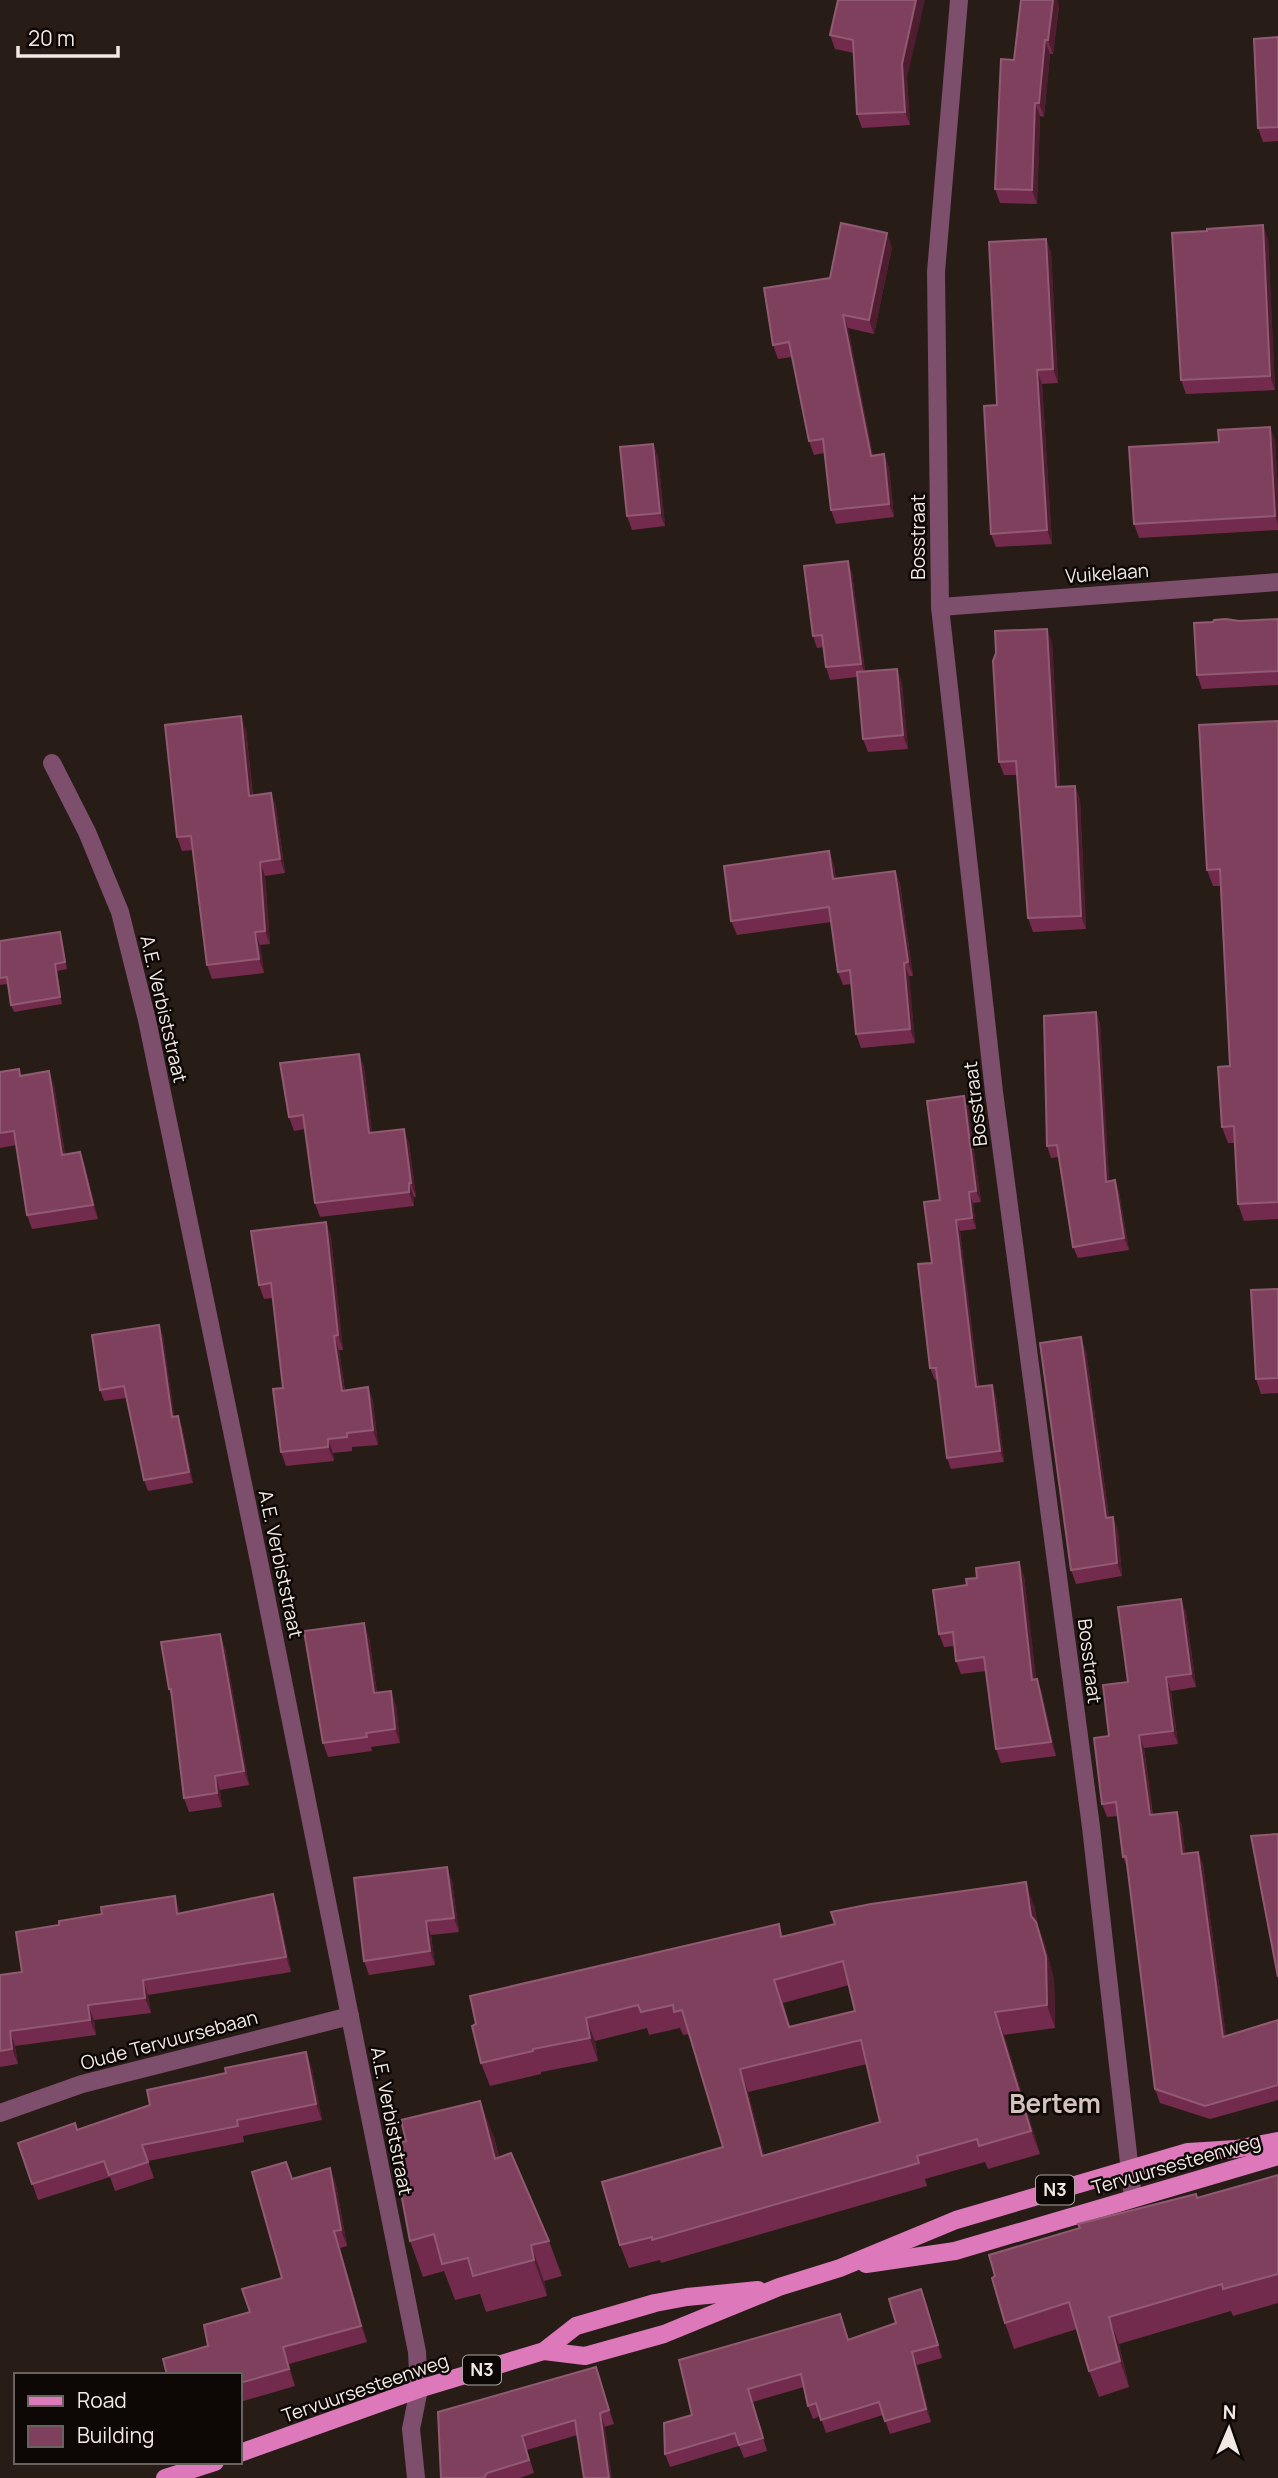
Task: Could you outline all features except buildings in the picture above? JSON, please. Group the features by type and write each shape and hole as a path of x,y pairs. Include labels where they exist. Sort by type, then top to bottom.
{"main road":[{"name":"Tervuursesteenweg","path":"544,2351 585,2356 664,2334 779,2287 840,2268 956,2220 1188,2152 1236,2150 1278,2141"},
{"name":"Tervuursesteenweg","path":"840,2268 955,2251 1278,2156"},
{"name":"Tervuursesteenweg","path":"242,2453 419,2389 544,2351 576,2326 654,2303 779,2287"},
{"path":"165,2478 209,2464"}],"street":[{"name":"Bosstraat","path":"959,0 936,272 940,607 994,1092 1091,1827 1133,2198"},
{"name":"Vuikelaan","path":"940,607 1278,582"},
{"name":"A.E. Verbiststraat","path":"52,763 87,832 120,912 147,1020 417,2353 419,2389 411,2430 416,2478"},
{"name":"Oude Tervuursebaan","path":"0,2113 82,2084 350,2016"}],"district":[{"name":"Bertem","path":"1055,2104"}]}
